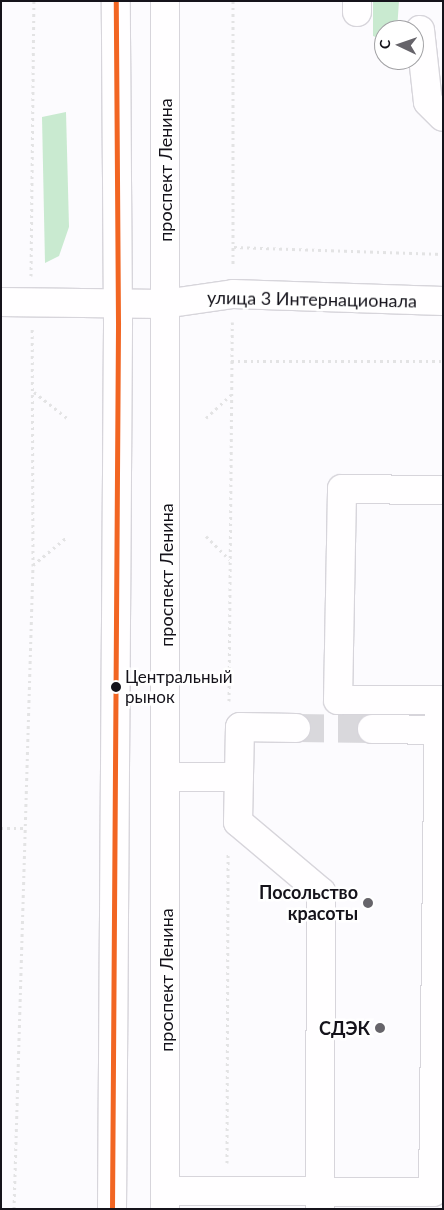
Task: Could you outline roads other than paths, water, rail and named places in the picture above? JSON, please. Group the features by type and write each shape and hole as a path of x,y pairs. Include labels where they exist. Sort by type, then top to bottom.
{"main road":[{"path":"112,1209 118,304 116,1"},
{"name":"проспект Ленина","path":"165,1 164,304 167,777 165,1200"},
{"path":"424,66 428,102 443,117"},
{"name":"улица 3 Интернационала","path":"1,302 164,304 233,294 443,301"},
{"path":"165,1200 320,1200 433,1192 439,700 338,700 342,489 443,490"},
{"path":"296,728 240,727 238,822 321,892 320,1200"},
{"path":"372,729 440,730"},
{"path":"167,777 239,777"}],"tunnel":[{"path":"296,728 372,729"}],"place":[{"name":"Центральный рынок","path":"116,687"},
{"name":"Посольство красоты","path":"368,903"},
{"name":"СДЭК","path":"380,1028"}]}
